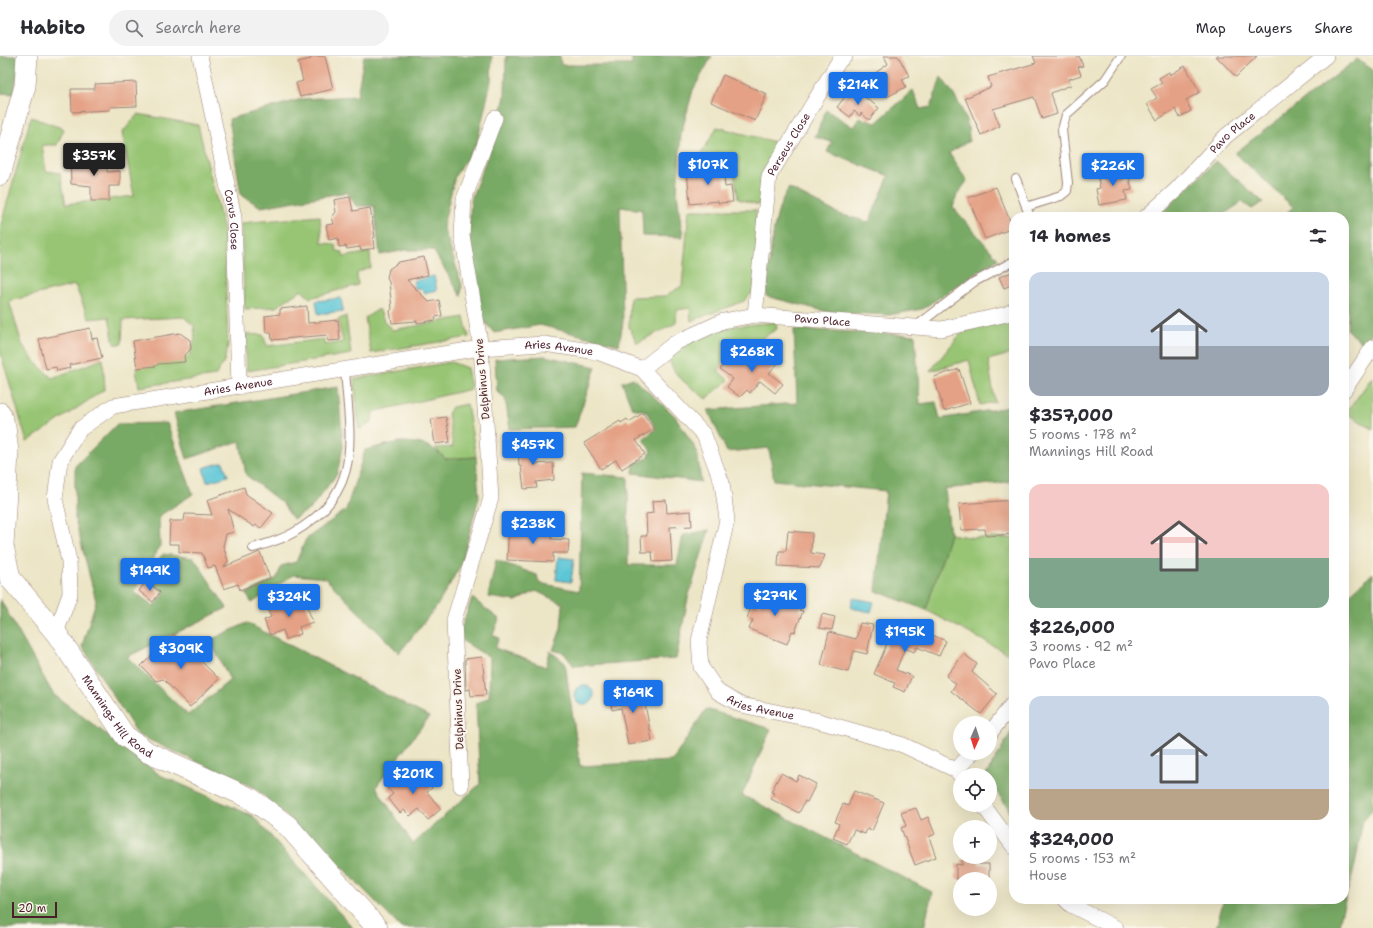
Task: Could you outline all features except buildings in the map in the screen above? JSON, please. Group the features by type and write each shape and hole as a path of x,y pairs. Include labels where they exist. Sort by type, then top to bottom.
{"main road":[{"path":"0,175 24,86 27,56"},
{"name":"Mannings Hill Road","path":"0,412 5,427 8,452 3,546 10,578 56,633 125,736 148,752 250,798 288,826 377,928"}],"street":[{"name":"Corus Close","path":"200,56 234,217 239,387"},
{"name":"Perseus Close","path":"755,316 769,176 839,61 845,56"},
{"name":"Pavo Place","path":"1152,212 1176,190 1226,136 1326,56"},
{"name":"Delphinus Drive","path":"461,786 454,620 491,498 481,348 462,235 464,199 495,118"},
{"name":"Pavo Place","path":"642,369 675,343 723,321 755,316 941,330 1009,313"},
{"name":"Aries Avenue","path":"56,633 70,594 68,561 55,499 60,462 80,429 113,406 481,348 544,344 597,352 642,369 704,435 722,483 726,520 699,641 701,667 718,692 741,704 815,720 903,744 953,770"},
{"path":"1349,383 1373,347"},
{"path":"997,724 1009,708"},
{"path":"987,812 1009,840"},
{"path":"1071,904 1116,928"}],"lane":[{"path":"1026,207 1061,196 1067,191 1068,183 1062,130 1066,115 1105,80 1121,56"},
{"path":"1016,179 1028,212"},
{"path":"914,327 974,282 1009,264"},
{"path":"253,548 292,534 319,515 339,492 348,464 350,438 345,370"}],"green space":[{"path":"0,56 20,56 14,94 0,93"},
{"path":"364,56 492,56 491,81 477,143 455,176 443,226 462,285 461,296 433,250 406,250 380,255 374,206 356,206 347,192 261,207 241,195 229,119 302,99 357,96"},
{"path":"506,56 560,56 561,65 632,65 632,56 712,56 693,90 681,134 677,193 683,237 643,236 642,210 620,207 623,322 619,345 540,325 494,333 481,317 469,231 471,199 497,131 505,96"},
{"path":"1357,59 1373,70 1373,331 1364,344 1349,332 1349,212 1288,212 1293,207 1235,153"},
{"path":"941,77 961,107 969,132 969,141 949,153 967,181 957,195 953,207 998,259 922,309 889,315 828,312 766,296 775,225 783,198 789,188 839,214 869,222 889,176 827,152 832,142 815,137 826,110 853,127 859,118 876,123 913,90 920,109 931,107"},
{"path":"138,114 198,125 224,231 228,345 224,362 215,376 139,387 136,369 147,363 189,356 195,339 194,326 184,317 123,320 122,344 114,344 109,317 89,319 75,285 9,301 22,344 34,361 52,378 103,359 105,389 27,442 0,351 0,228 31,117 64,129 57,145 42,145 46,171 60,173 66,204 134,196 122,133"},
{"path":"717,127 779,143 762,173 759,205 738,199 733,165 697,161"},
{"path":"1216,161 1263,202 1252,209 1242,202 1227,212 1162,212"},
{"path":"689,210 756,210 757,251 753,292 744,301 691,321 690,308 677,310 676,323 637,343 629,327 630,297 665,296 682,286"},
{"path":"320,216 322,243 335,244 337,251 343,252 343,257 370,252 371,267 357,273 358,285 310,298 301,290 276,307 245,309 241,223"},
{"path":"379,309 385,323 393,330 464,317 469,337 371,353 365,318"},
{"path":"346,316 351,354 247,371 245,334 263,335 267,346 324,339 324,345 343,342 338,320"},
{"path":"1009,318 1009,354 988,360 995,402 980,405 969,360 930,371 962,332"},
{"path":"776,322 777,329 757,341 743,357 733,351 718,371 729,380 706,399 683,381 671,364 669,357 674,349 716,328"},
{"path":"794,329 915,335 920,404 936,402 940,419 1009,407 1009,481 945,489 950,534 926,610 876,591 886,491 774,480 769,448 727,452 708,410 797,403"},
{"path":"545,356 596,367 575,427 510,429 505,398 497,391 495,359"},
{"path":"451,362 467,368 471,389 373,412 372,423 359,429 354,379"},
{"path":"1373,376 1373,429 1349,415 1349,409"},
{"path":"633,378 675,416 697,451 701,482 633,473 634,464 648,458 651,451 643,439 656,429 646,411 632,408 622,382"},
{"path":"338,387 343,447 337,474 310,509 293,519 282,503 246,475 240,441 187,459 174,413"},
{"path":"467,404 476,457 446,459 435,448 453,447 448,414 452,407"},
{"path":"167,423 193,494 159,516 160,546 134,592 154,606 165,593 144,577 163,554 194,558 227,608 127,657 188,715 230,680 210,640 247,623 429,717 376,787 413,844 480,784 476,703 489,697 490,658 458,638 472,598 499,619 493,635 499,638 495,648 546,667 550,651 565,663 580,766 672,761 706,709 771,729 742,795 932,892 924,928 401,928 341,866 255,788 138,735 82,646 96,601 75,519 75,466 117,424"},
{"path":"399,442 419,443 430,447 446,459 476,457 479,497 461,565 437,606 399,653 325,578 293,575 252,603 246,594 277,578 281,566 296,562 306,539 346,510 365,450"},
{"path":"582,473 628,477 628,565 677,565 683,535 709,530 688,598 676,659 574,666 564,653 553,650 561,629 563,604 536,591 516,601 488,597 496,560 537,575 539,583 579,591"},
{"path":"950,534 975,538 1009,538 1009,654 926,610"},
{"path":"1373,573 1373,809 1363,820 1355,865 1349,886 1349,595"},
{"path":"0,599 53,694 160,775 253,816 353,928 0,928"},
{"path":"1009,736 1009,810 997,792 997,768 990,768 995,760 997,760 997,756"},
{"path":"1223,904 1344,904 1340,928 1216,928"}],"water":[{"path":"434,276 437,290 425,293 421,288 415,289 413,281"},
{"path":"341,298 343,311 318,314 316,301"},
{"path":"223,462 228,476 207,482 203,468"},
{"path":"558,557 574,559 571,582 556,580"},
{"path":"853,598 874,602 871,612 851,608"},
{"path":"584,685 591,688 594,695 591,702 584,705 577,702 574,695 577,688"}]}
